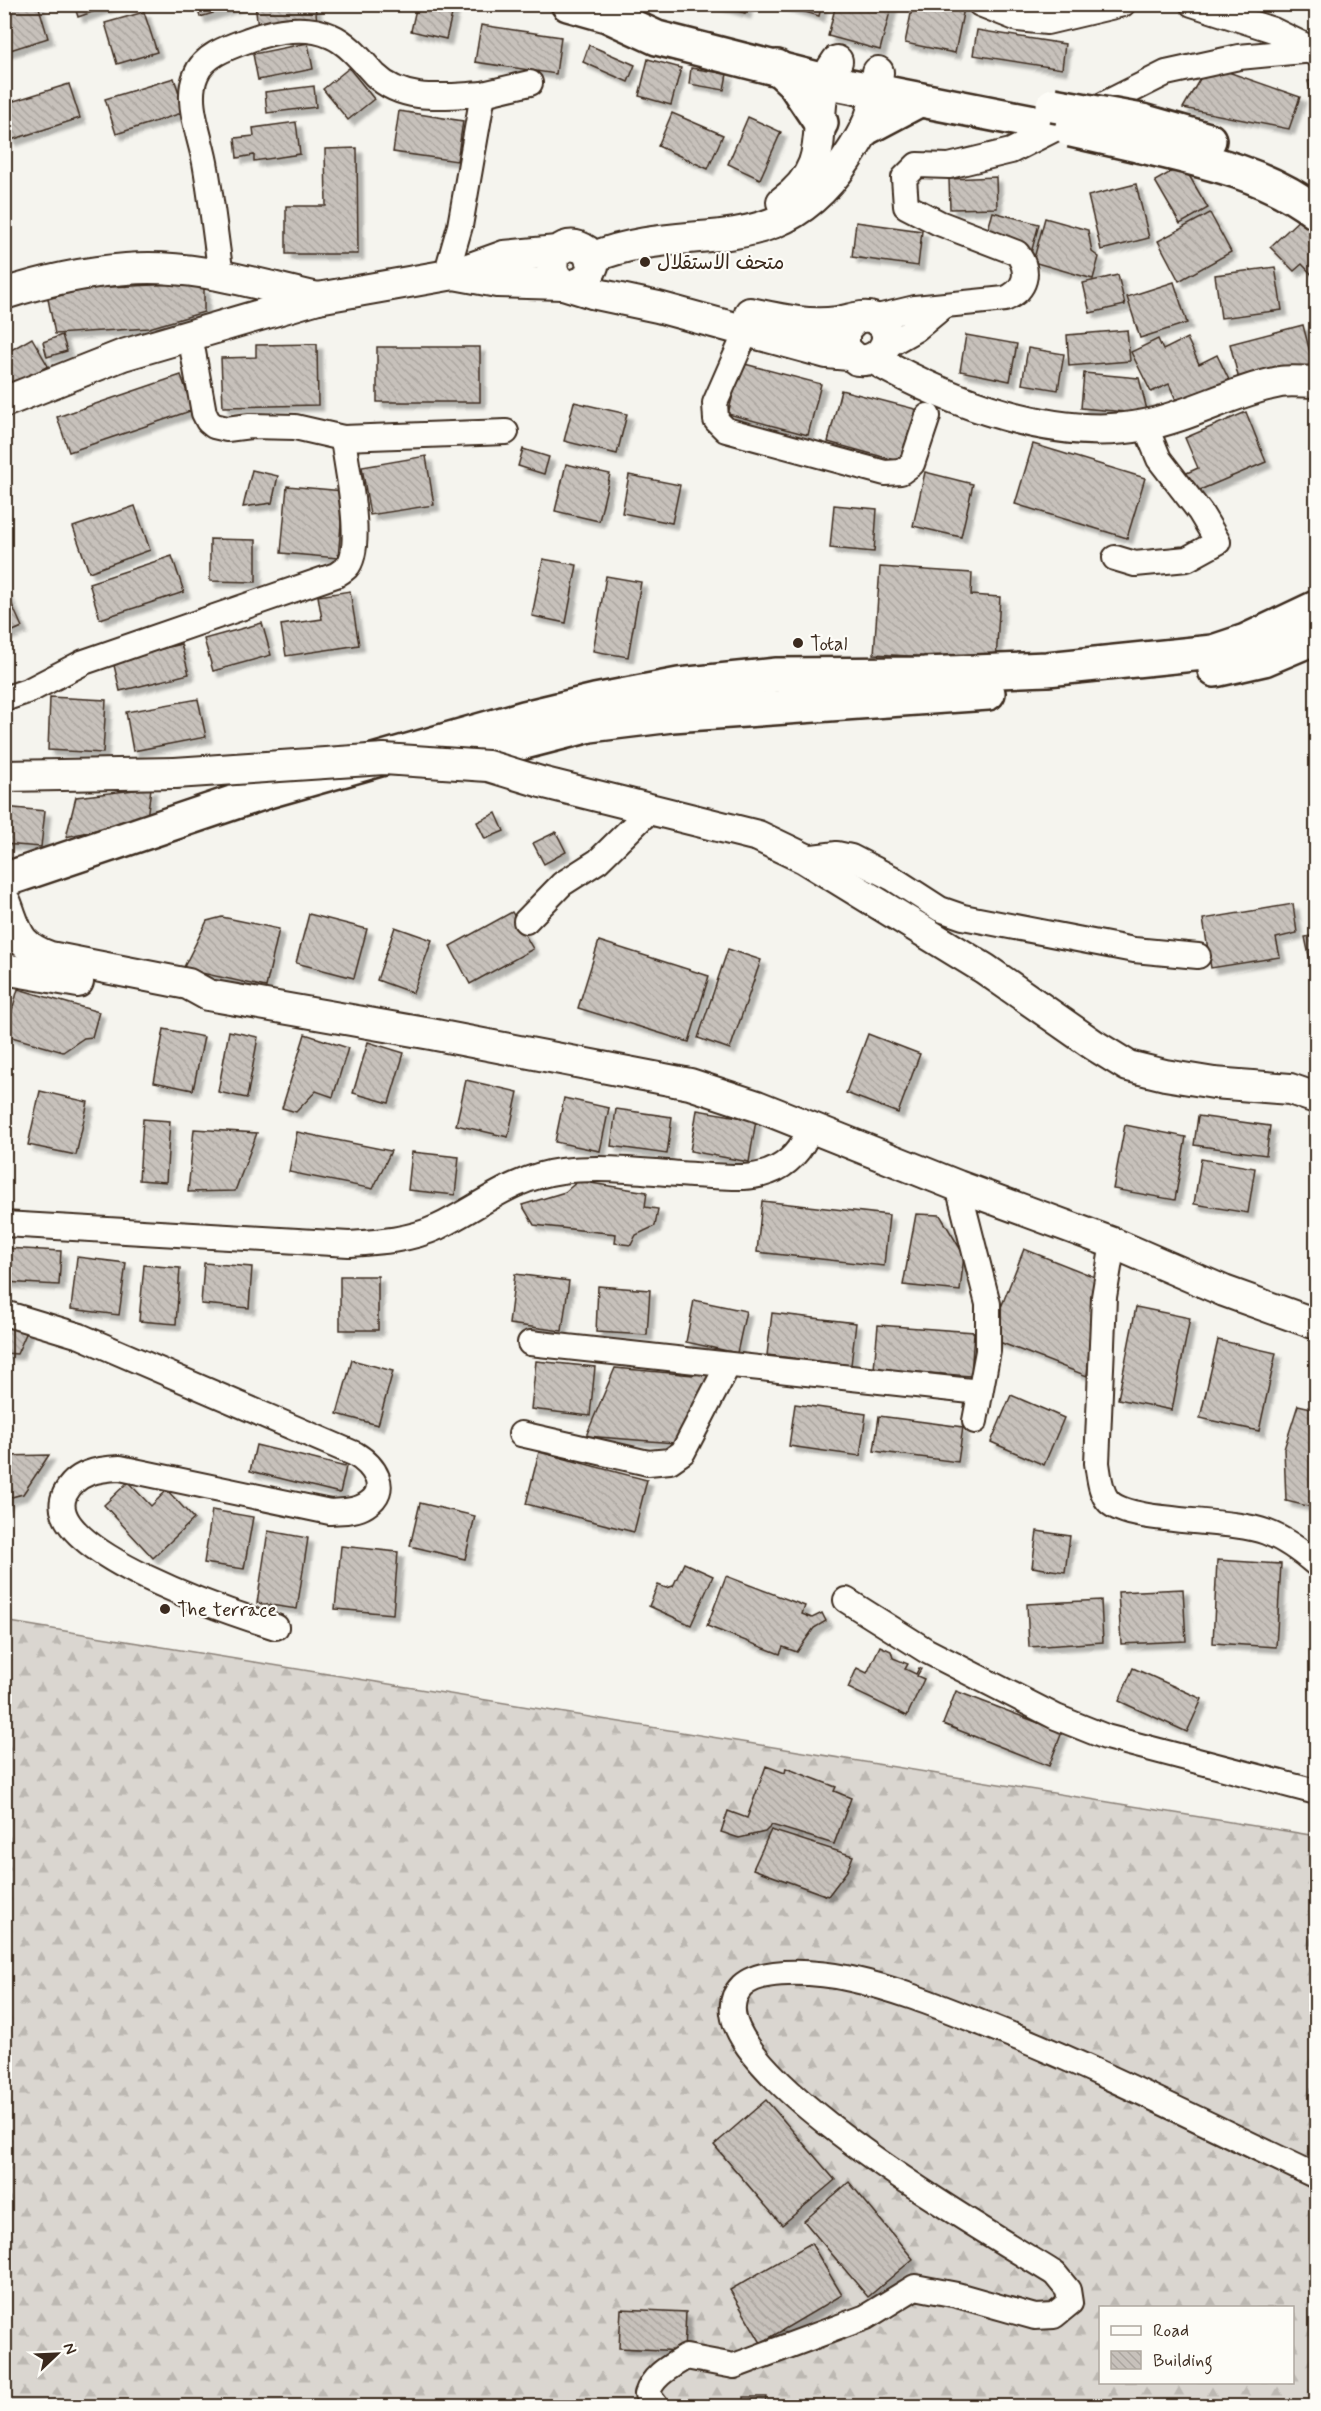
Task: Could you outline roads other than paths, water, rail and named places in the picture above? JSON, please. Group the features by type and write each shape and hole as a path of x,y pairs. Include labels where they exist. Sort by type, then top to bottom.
{"main road":[{"path":"568,4 607,15 657,38 777,67 831,71"},
{"path":"607,15 664,19 831,71 878,82 1266,157 1317,189"},
{"path":"777,67 794,83 821,123"},
{"path":"878,82 919,100 1051,115"},
{"path":"868,127 919,100"},
{"path":"1140,133 1288,192 1317,212"},
{"path":"1179,655 1201,639 1226,626 1317,586"},
{"path":"5,896 268,791 524,718 668,687 777,675 924,674 1047,669 1213,652 1246,641 1317,608"},
{"path":"5,896 229,825 590,725 672,715 1028,692 1174,679 1263,659 1317,637"}],"street":[{"path":"980,4 1018,19 1047,21 1123,4"},
{"path":"1192,4 1273,30 1315,50"},
{"path":"247,320 252,300 233,279 206,167 192,89 196,74 203,63 217,52 254,37 312,29 333,36 380,80 399,92 437,96 483,94 530,83"},
{"path":"580,255 623,284 786,320 821,324 908,309 1005,299 1021,288 1026,270 1017,253 939,223 906,206 904,178 917,165 950,166 1011,151 1166,73 1239,57 1315,50"},
{"path":"580,255 626,232 741,217 777,205 806,181 818,153 831,71"},
{"path":"4,402 123,355 318,298 450,275 504,256 580,255 635,243 754,231 778,223 801,210 821,194 868,127 878,82"},
{"path":"450,275 483,94"},
{"path":"566,285 586,281 580,255"},
{"path":"4,294 65,277 128,268 171,270 233,279 318,298"},
{"path":"450,275 497,282 566,285 747,330 827,353 870,353 916,328 944,306"},
{"path":"864,318 844,330 844,348 870,353 939,393 1012,415 1071,428 1108,430 1145,425 1282,381 1317,382"},
{"path":"864,318 885,330 870,353"},
{"path":"747,330 715,403 716,420 726,430 844,463 893,473 912,464 928,416"},
{"path":"190,335 204,412 208,422 214,426 227,429 250,426 295,427 342,438 506,432"},
{"path":"1115,558 1135,564 1187,559 1218,542 1200,512 1159,459 1145,425"},
{"path":"4,699 30,690 84,663 336,575 348,567 355,536 342,438"},
{"path":"4,776 175,773 384,759 488,766 541,782 758,836 804,858 985,969 1094,1046 1128,1066 1165,1075 1290,1089 1314,1095"},
{"path":"526,921 562,884 598,861 652,808"},
{"path":"804,858 837,854 851,857 892,878 939,909 963,917 1134,950 1198,956"},
{"path":"5,896 23,944 30,950 50,957 188,984 208,995 431,1034 690,1084 757,1106 958,1186 1113,1243 1224,1291 1317,1324"},
{"path":"4,969 189,999 208,995"},
{"path":"4,1224 349,1244 385,1242 438,1227 505,1188 536,1176 561,1171 618,1170 742,1177 770,1172 802,1148 811,1127"},
{"path":"958,1186 988,1304 988,1351 975,1421"},
{"path":"1113,1243 1104,1296 1097,1463 1102,1489 1108,1502 1124,1510 1148,1515 1230,1523 1266,1532 1295,1547 1317,1564"},
{"path":"4,1313 80,1336 355,1454 370,1463 378,1476 377,1493 368,1504 351,1511 330,1512 120,1468 96,1469 75,1480 64,1495 64,1514 72,1530 111,1557 192,1598 276,1627"},
{"path":"530,1343 980,1392"},
{"path":"520,1434 648,1463 670,1461 683,1452 728,1365"},
{"path":"846,1600 927,1652 1056,1717 1106,1737 1317,1792"},
{"path":"656,2406 647,2394 650,2383 658,2375 686,2357 734,2366 866,2317 915,2287 957,2295 1035,2317 1054,2316 1070,2303 1068,2290 1055,2274 870,2156 814,2116 777,2084 745,2042 732,2016 732,1999 743,1984 767,1975 798,1972 850,1979 918,1999 1038,2046 1317,2176"}],"place":[{"name":"متحف الاستقلال","path":"645,262"},
{"name":"Total","path":"798,643"},
{"name":"The terrace","path":"165,1609"}]}
